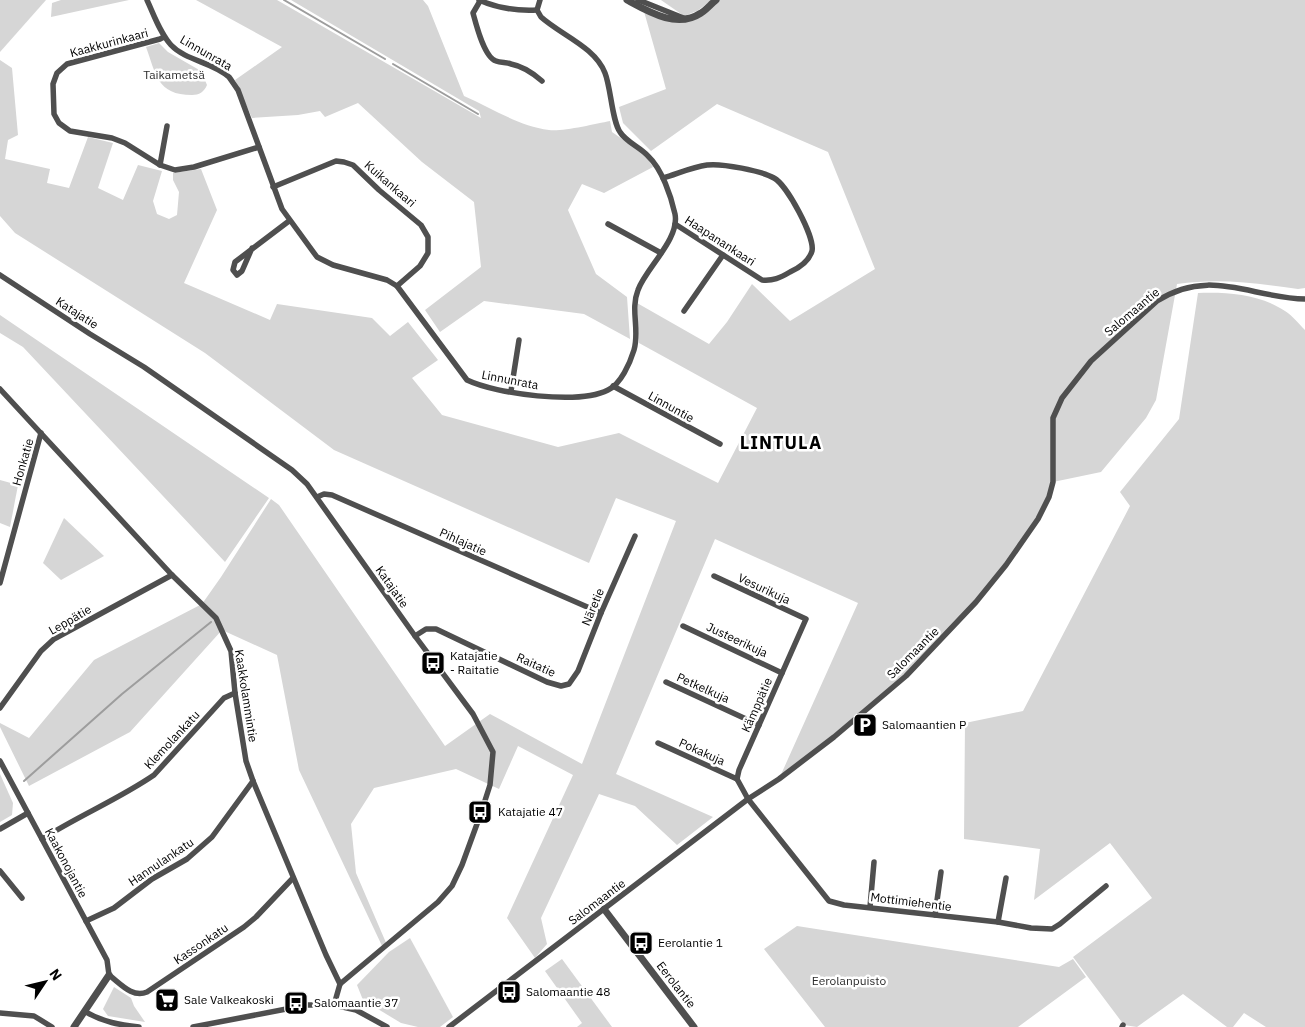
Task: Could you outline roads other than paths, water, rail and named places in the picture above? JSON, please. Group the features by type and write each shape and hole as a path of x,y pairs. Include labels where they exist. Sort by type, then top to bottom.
{"street":[{"name":"Linnunrata","path":"147,0 164,37 172,46 230,78 238,90 282,209 289,221 321,260 387,280 397,286 467,380 511,391 562,398 600,393 613,386"},
{"path":"537,10 522,11 480,0 473,12 476,27 488,54 494,61 513,64 542,80"},
{"path":"540,0 537,10 540,18 592,54 600,63 606,74 619,131 650,157 663,178 675,215 672,234 638,289 634,302 636,339 633,352 622,375 613,386"},
{"path":"627,0 649,12 671,19 688,20 702,13 716,0"},
{"path":"636,5 638,1 641,1 688,20"},
{"name":"Kaakkurinkaari","path":"164,37 160,40 67,64 57,73 53,84 54,114 59,123 70,131 112,138 125,143 160,165 175,170 194,167 259,147"},
{"path":"160,165 167,126"},
{"name":"Kuikankaari","path":"273,187 336,161 353,165 379,190 421,225 428,237 428,253 420,266 397,286"},
{"name":"Haapanankaari","path":"663,178 706,165 721,164 766,174 776,179 785,188 799,213 812,244 812,253 806,262 793,271 771,281 762,280 675,224"},
{"path":"252,248 289,221"},
{"path":"608,224 661,253"},
{"path":"684,311 723,255"},
{"name":"Katajatie","path":"0,275 144,367 292,470 307,484 473,714 493,752 490,785 462,865 452,886 438,902 340,984"},
{"name":"Salomaantie","path":"448,1027 748,799 779,779 834,737 913,670 976,602 1006,565 1038,519 1049,497 1053,482 1053,418 1062,398 1091,361 1157,301 1170,293 1186,288 1211,285 1233,286 1294,299 1305,299"},
{"path":"511,391 519,340"},
{"name":"Linnuntie","path":"613,386 720,444"},
{"name":"Kaakkolammintie","path":"0,389 172,575 216,618 231,651 235,693 246,761 293,878 340,984"},
{"name":"Honkatie","path":"0,583 41,433"},
{"name":"Pihlajatie","path":"317,498 324,494 332,495 601,613"},
{"name":"Näretie","path":"569,684 578,671 601,613 636,536"},
{"name":"Leppätie","path":"0,708 42,651 54,639 172,575"},
{"name":"Vesurikuja","path":"714,576 806,619"},
{"name":"Kämppätie","path":"738,779 739,770 806,619"},
{"name":"Justeerikuja","path":"683,626 782,673"},
{"name":"Raitatie","path":"415,636 426,629 436,629 547,682 561,686 569,684"},
{"name":"Petkelkuja","path":"666,682 759,725"},
{"name":"Klemolankatu","path":"42,839 69,822 154,776 224,698 235,693"},
{"name":"Pokakuja","path":"658,743 738,779"},
{"name":"Kaakonojantie","path":"0,761 107,960 109,976"},
{"path":"738,779 748,799"},
{"name":"Hannulankatu","path":"86,921 114,908 152,879 186,858 212,837 253,781"},
{"name":"Mottimiehentie","path":"748,799 829,901 844,905 1052,929 1106,886"},
{"path":"0,829 28,813"},
{"path":"870,907 874,862"},
{"path":"0,871 22,898"},
{"path":"935,915 941,872"},
{"name":"Kassonkatu","path":"109,976 134,993 141,994 147,992 244,927 293,878"},
{"path":"998,922 1006,878"},
{"name":"Eerolantie","path":"604,909 694,1027"},
{"path":"74,1027 109,976"},
{"path":"334,1004 340,984"},
{"path":"193,1027 307,1005 334,1004 356,1010 387,1027"},
{"path":"86,1012 96,1018 116,1025 139,1027"},
{"path":"0,1013 34,1016 52,1027"}],"waterway":[{"path":"284,0 385,59"},
{"path":"393,64 478,114"},
{"path":"24,781 122,694 211,622"}],"place":[{"name":"Katajatie - Raitatie","path":"433,663"},
{"name":"Salomaantien P","path":"865,725"},
{"name":"Katajatie 47","path":"480,812"},
{"name":"Eerolantie 1","path":"641,943"},
{"name":"Salomaantie 48","path":"509,992"},
{"name":"Sale Valkeakoski","path":"167,1000"},
{"name":"Salomaantie 37","path":"296,1003"}],"district":[{"name":"LINTULA","path":"781,443"}],"park label":[{"name":"Taikametsä","path":"174,75"},
{"name":"Eerolanpuisto","path":"849,981"}]}
